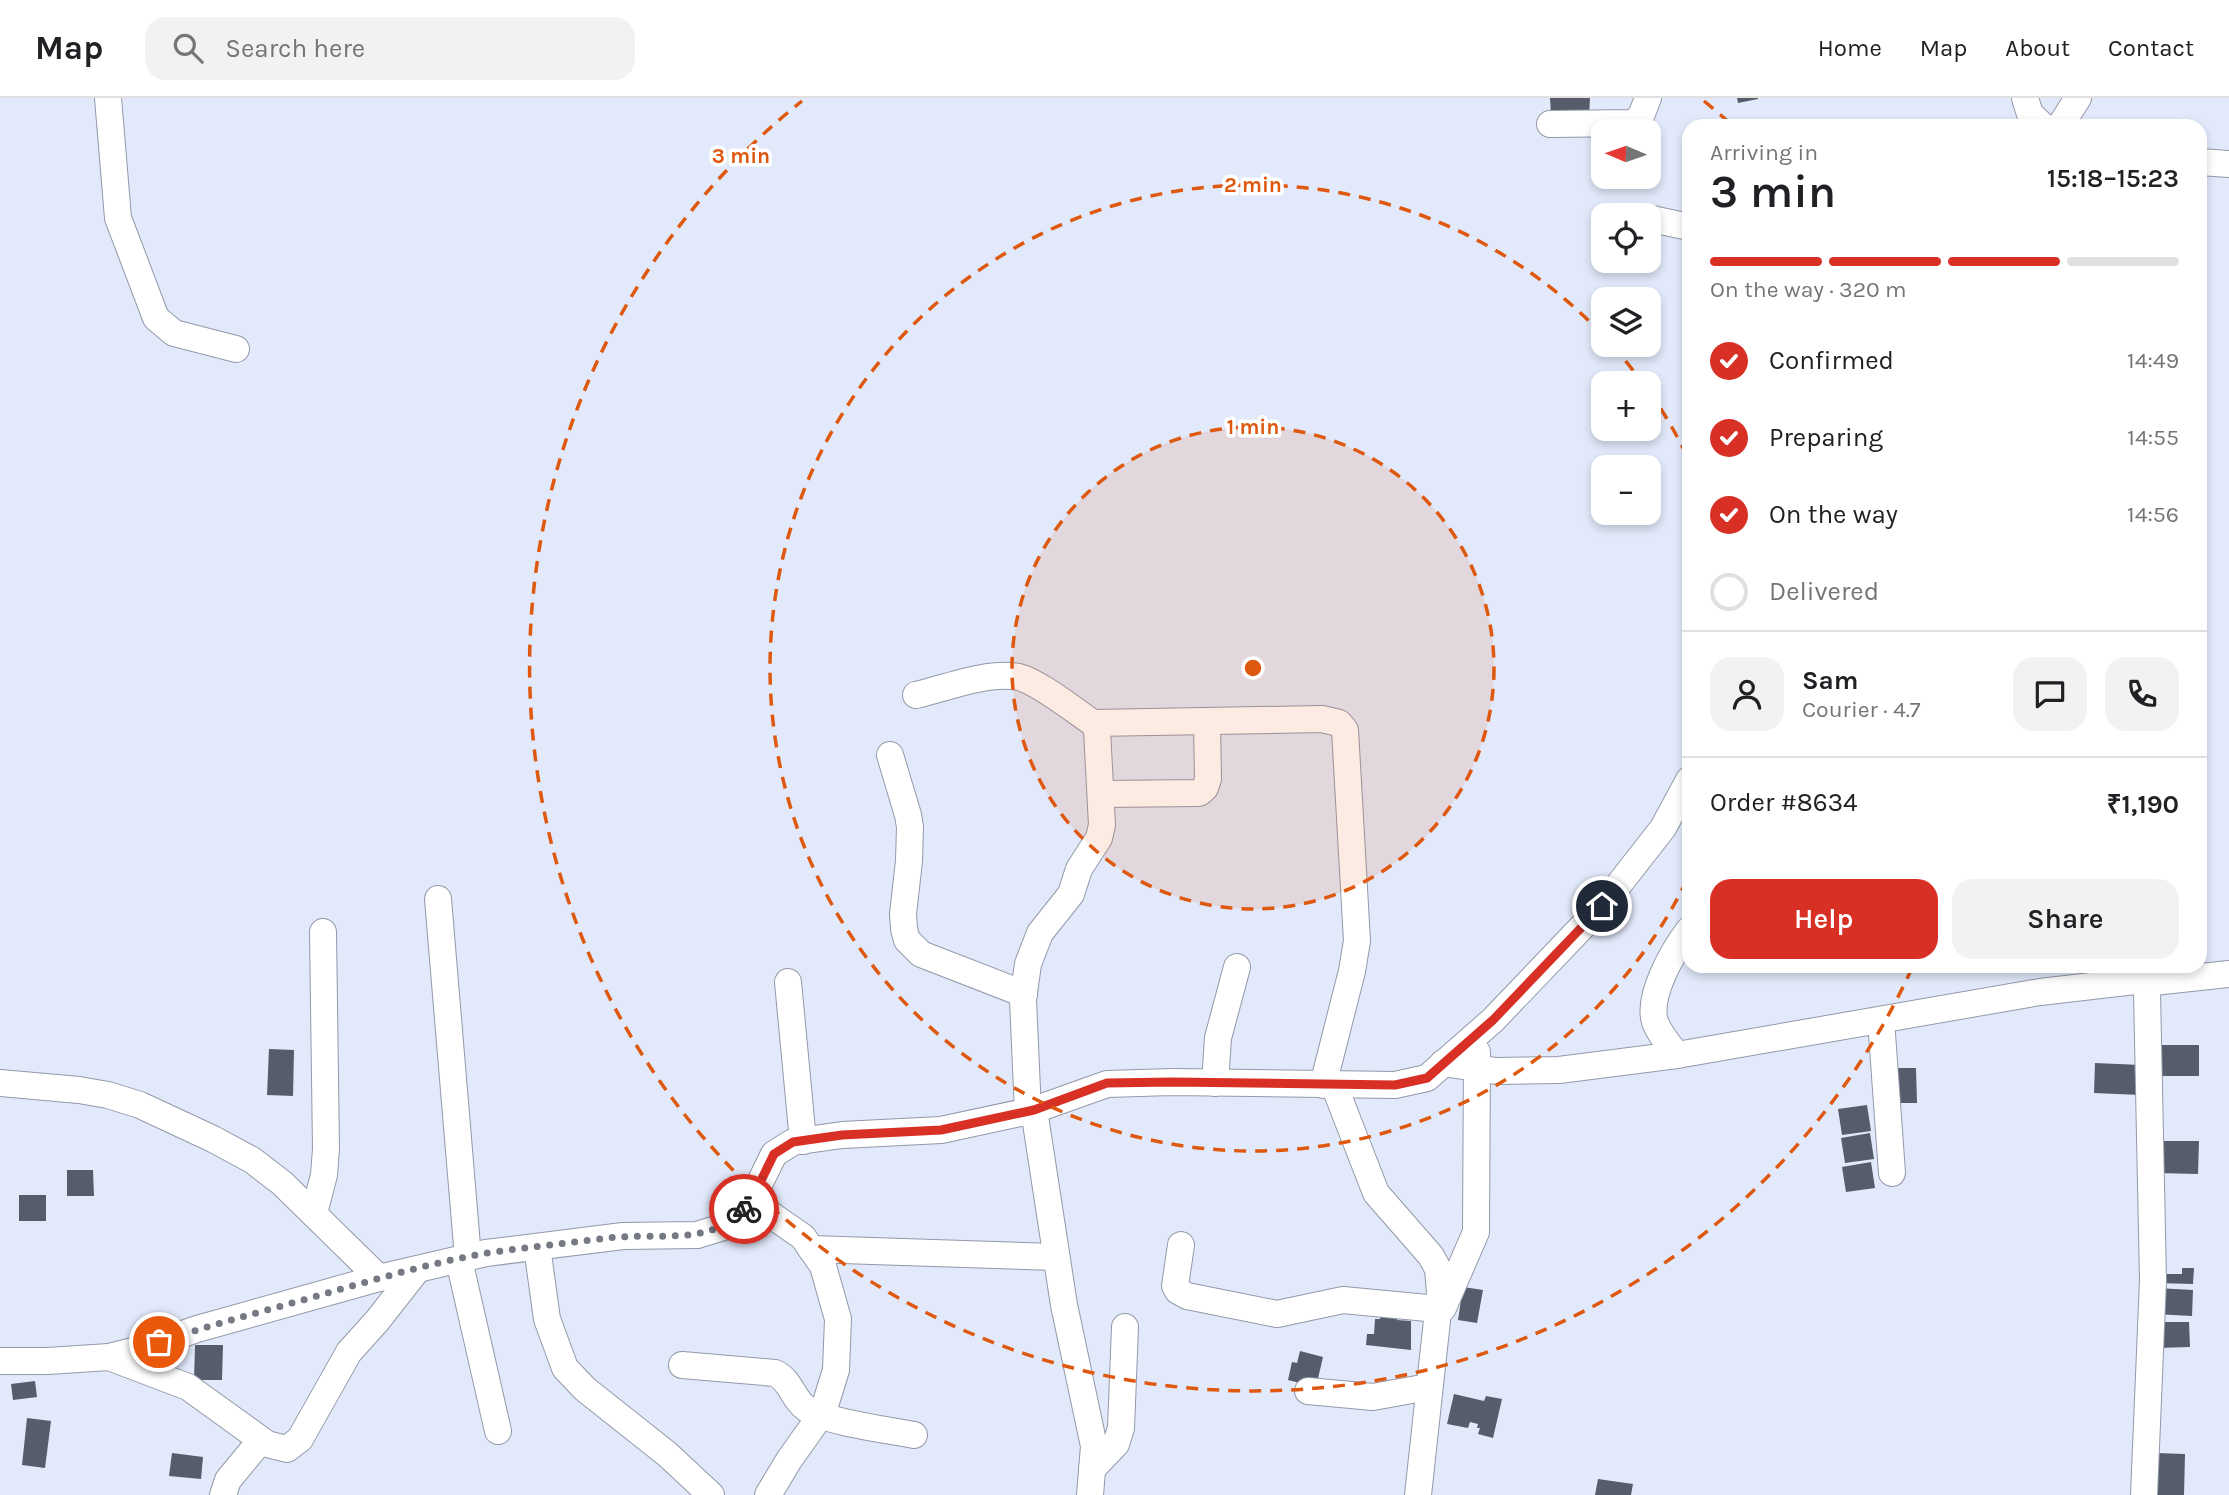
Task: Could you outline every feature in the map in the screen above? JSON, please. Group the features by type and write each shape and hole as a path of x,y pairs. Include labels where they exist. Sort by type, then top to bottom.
{"street":[{"path":"108,98 118,218 156,318 174,333 236,349"},
{"path":"1550,124 1633,123 1641,116 1648,98"},
{"path":"2025,98 2030,114 2035,119"},
{"path":"2064,119 2078,98"},
{"path":"2207,162 2229,164"},
{"path":"1661,221 1682,225"},
{"path":"916,695 982,679 1019,677 1093,723 1322,719 1339,723 1345,730 1357,941 1329,1085 1376,1193 1431,1256 1438,1269 1437,1317 1418,1495"},
{"path":"1101,794 1199,793 1205,788 1208,779 1207,721"},
{"path":"1090,1495 1094,1446 1063,1305 1031,1111 1024,994 1028,964 1040,933 1071,894 1079,869 1099,838 1102,825 1101,794 1098,738 1093,723"},
{"path":"890,755 910,827 903,914 907,940 921,954 1024,994"},
{"path":"0,1361 48,1361 109,1356 379,1278 464,1259 623,1236 696,1235 723,1227 736,1219 751,1201 774,1154 793,1142 842,1135 941,1130 1031,1111 1107,1083 1395,1085 1427,1078 1478,1033 1602,906 1664,828 1682,793"},
{"path":"438,899 464,1259 498,1431"},
{"path":"314,1213 324,1175 326,1149 323,932"},
{"path":"1677,1055 1654,1020 1655,996 1669,962 1682,941"},
{"path":"1215,1083 1217,1038 1237,967"},
{"path":"1443,1063 1496,1071 1559,1070 1677,1055 2040,992 2229,974"},
{"path":"788,982 803,1141"},
{"path":"2144,983 2147,992 2154,1280 2144,1495"},
{"path":"1881,1020 1892,1173"},
{"path":"1437,1317 1476,1232 1478,1033"},
{"path":"0,1083 79,1090 108,1096 140,1105 213,1139 252,1160 282,1183 379,1278"},
{"path":"751,1201 803,1237 823,1266 838,1319 836,1370 820,1416 768,1495"},
{"path":"1181,1245 1175,1286 1187,1296 1277,1314 1343,1300 1437,1317"},
{"path":"537,1247 547,1319 565,1368 584,1389 667,1454 711,1495"},
{"path":"811,1249 1056,1257"},
{"path":"109,1356 188,1387 267,1444 287,1449 300,1439 349,1352 417,1269"},
{"path":"1092,1469 1116,1444 1121,1428 1125,1327"},
{"path":"682,1365 775,1373 781,1376 801,1404 820,1416 914,1435"},
{"path":"1308,1391 1373,1397 1429,1387"},
{"path":"223,1495 228,1480 261,1440"}],"building":[{"path":"1550,98 1590,98 1589,117 1551,115"},
{"path":"1737,98 1758,98 1758,99 1738,103"},
{"path":"2156,1045 2199,1045 2199,1076 2156,1076"},
{"path":"269,1049 294,1050 293,1096 267,1095"},
{"path":"2095,1063 2141,1065 2140,1095 2094,1093"},
{"path":"1890,1068 1916,1068 1917,1103 1890,1103"},
{"path":"1867,1105 1871,1131 1842,1135 1838,1109"},
{"path":"1870,1133 1874,1159 1845,1163 1841,1138"},
{"path":"2156,1141 2199,1141 2198,1174 2156,1173"},
{"path":"1871,1162 1875,1188 1846,1192 1842,1167"},
{"path":"67,1170 93,1170 94,1196 67,1196"},
{"path":"19,1195 46,1195 46,1221 19,1221"},
{"path":"2182,1268 2194,1268 2193,1284 2156,1283 2157,1274 2182,1274"},
{"path":"1463,1287 1483,1290 1477,1323 1458,1320"},
{"path":"2156,1288 2193,1290 2192,1316 2154,1314"},
{"path":"1381,1311 1398,1312 1397,1320 1411,1321 1411,1350 1366,1345 1367,1334 1374,1334 1375,1319 1380,1319"},
{"path":"2157,1322 2189,1322 2190,1347 2157,1348"},
{"path":"195,1345 223,1345 222,1380 194,1380"},
{"path":"1300,1351 1323,1357 1316,1387 1288,1380 1292,1362 1297,1363"},
{"path":"35,1381 37,1397 13,1400 11,1384"},
{"path":"1454,1394 1484,1401 1486,1396 1502,1399 1493,1438 1478,1434 1478,1424 1470,1422 1468,1428 1447,1424"},
{"path":"27,1418 51,1421 45,1468 22,1465"},
{"path":"172,1453 203,1457 201,1479 169,1476"},
{"path":"2156,1453 2185,1454 2184,1495 2156,1495"},
{"path":"1598,1479 1633,1484 1631,1495 1595,1495"}],"way so far":[{"path":"159,1342 379,1278 486,1254 623,1236 696,1235 723,1227 736,1219 744,1209"}],"route":[{"path":"744,1209 751,1201 774,1154 793,1142 842,1135 941,1130 1034,1110 1107,1083 1395,1085 1427,1078 1493,1020 1602,906"}]}
